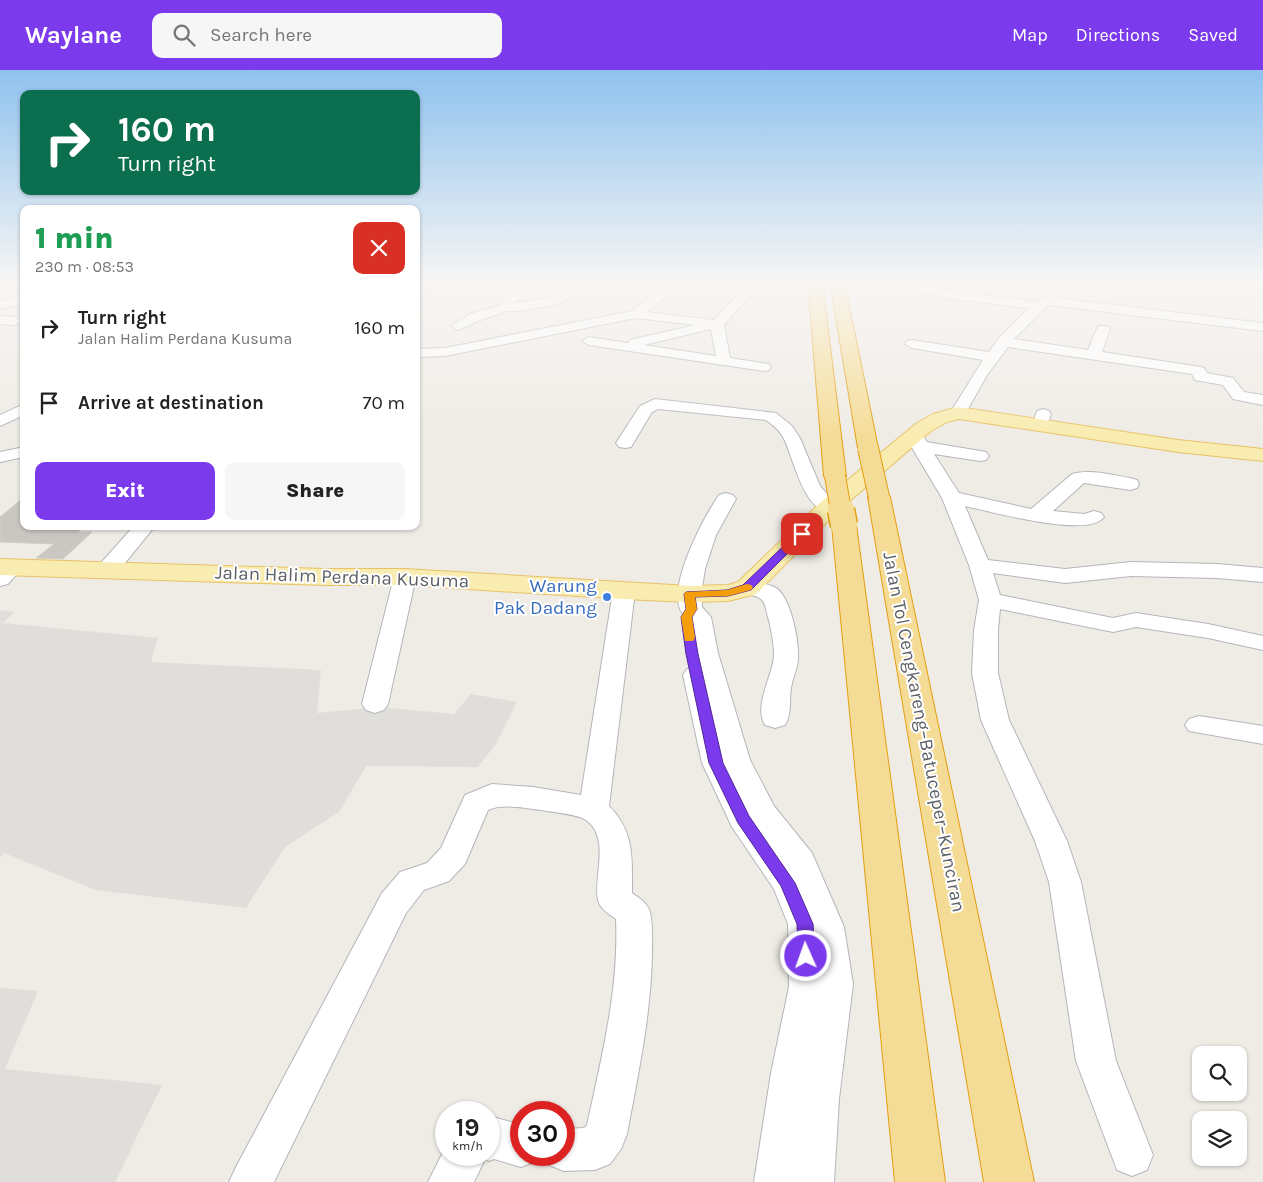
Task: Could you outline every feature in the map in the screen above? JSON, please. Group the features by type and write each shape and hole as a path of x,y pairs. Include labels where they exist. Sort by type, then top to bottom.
{"highway":[{"path":"820,334 835,476 837,516 920,1182"},
{"name":"Jalan Tol Cengkareng–Batuceper–Kunciran","path":"847,334 1009,1182"}],"main road":[{"path":"747,588 837,516 918,442 924,427 940,418 958,413 1042,419 1178,446 1263,455"},
{"name":"Jalan Halim Perdana Kusuma","path":"4,571 108,569 325,577 405,577 624,591 691,601 747,588"}],"street":[{"path":"420,353 445,352 536,334"},
{"path":"621,346 674,334"},
{"path":"720,334 724,362"},
{"path":"958,413 974,383 1003,342 1011,334"},
{"path":"1094,354 1097,336"},
{"path":"589,341 764,367"},
{"path":"1003,342 1196,370 1199,372 1200,378 1228,381 1239,396 1263,400"},
{"path":"912,344 992,357"},
{"path":"625,443 646,409 655,404 770,416 778,420 786,428 796,444 811,486 837,516"},
{"path":"0,421 20,411"},
{"path":"918,442 980,456"},
{"path":"918,442 952,498 980,565 990,600 986,630 984,673 995,720 1051,841 1065,882 1083,976 1096,1061 1132,1155"},
{"path":"0,449 20,445"},
{"path":"0,456 20,453"},
{"path":"1036,515 1079,478 1087,477 1130,484"},
{"path":"952,498 971,500 992,507 1036,515 1085,520 1094,517"},
{"path":"726,499 706,535 694,568 691,601 686,617 692,654 716,763 743,819 788,883 805,924 807,987 791,1073 776,1182"},
{"path":"108,569 142,530"},
{"path":"980,565 1057,575 1131,569 1217,571 1263,575"},
{"path":"375,704 405,577"},
{"path":"747,588 766,592 775,601 781,622 786,654 784,671 778,686 775,719"},
{"path":"594,809 624,591"},
{"path":"990,600 1113,625 1136,620 1208,631 1263,643"},
{"path":"691,601 699,617 706,653 736,760 763,813 801,862 827,927 835,984 819,1099 812,1182"},
{"path":"1199,726 1263,735"},
{"path":"250,1182 394,903 412,881 438,872 454,856 476,803 492,795 533,798 594,809 610,826 616,855 614,900 633,912 635,928 633,998 606,1134 595,1149 575,1150"},
{"path":"450,1182 458,1166"}],"shaded area":[{"path":"0,610 14,612 3,623 158,638 151,662 321,670 317,713 379,707 454,714 471,694 517,702 496,744 478,767 366,766 339,812 285,847 246,908 96,890 4,853 0,858"},
{"path":"0,988 38,991 5,1069 162,1085 115,1182 0,1182"}],"building":[{"path":"20,500 20,530 80,530 78,532 92,532 63,559 36,558 54,544 0,542 0,517"}],"slow traffic":[{"path":"689,638 686,617 692,609 690,594 728,593 747,587"}],"place":[{"name":"Warung Pak Dadang","path":"607,597"}],"route":[{"path":"802,534 747,588 728,593 690,594 692,609 686,617 692,654 716,763 743,819 788,883 805,924 806,956"}]}
